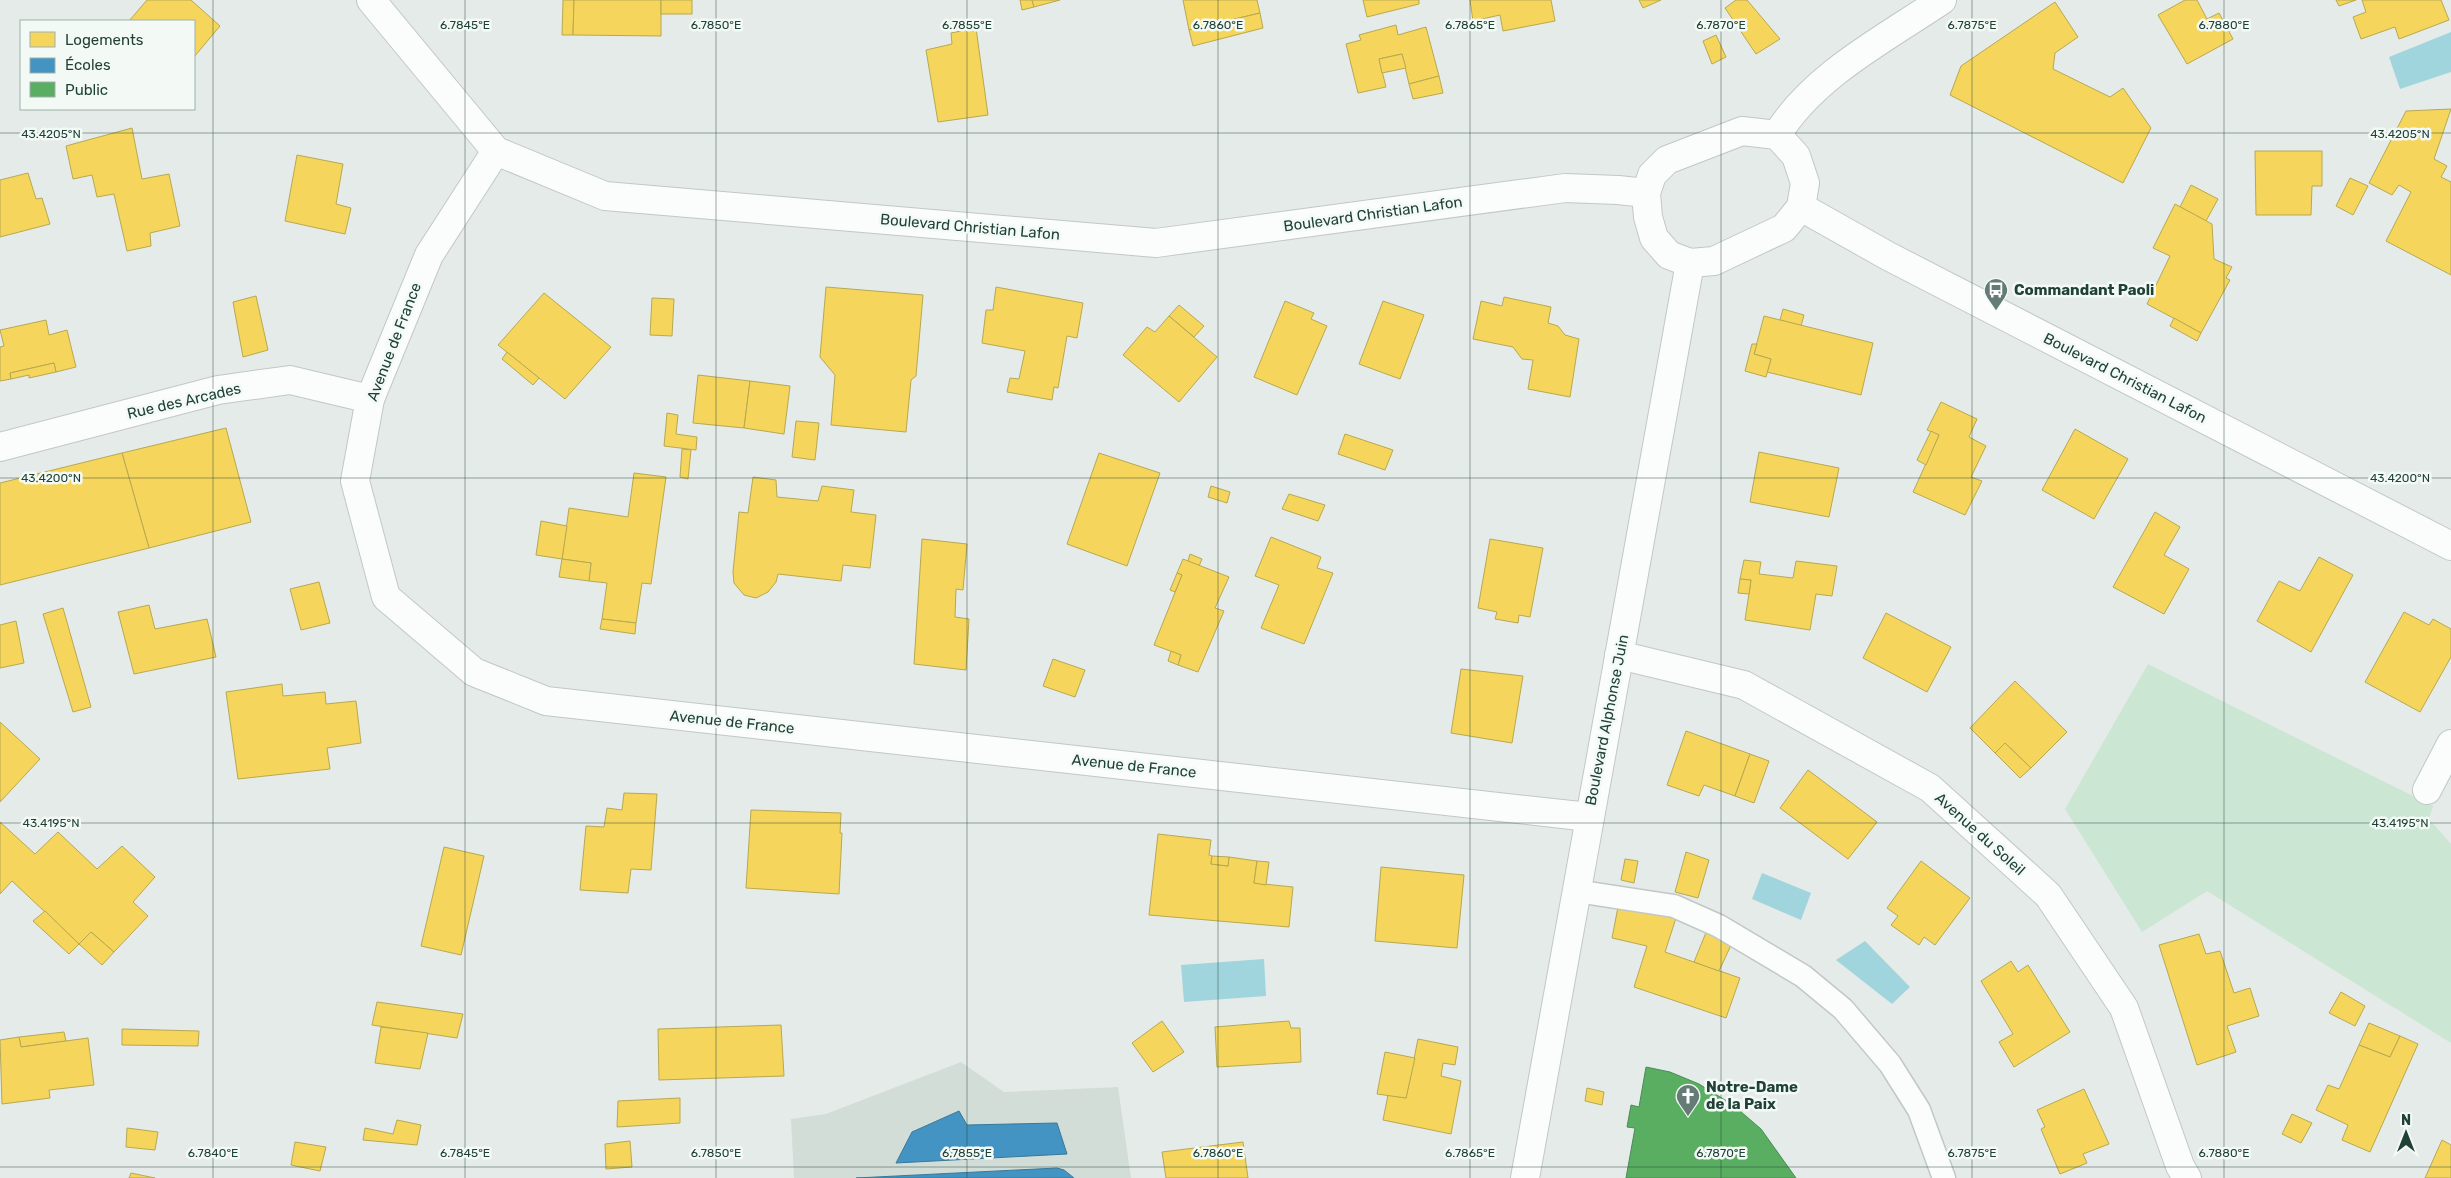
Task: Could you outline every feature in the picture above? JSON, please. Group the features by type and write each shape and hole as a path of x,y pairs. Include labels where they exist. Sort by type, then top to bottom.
{"street":[{"name":"Boulevard Christian Lafon","path":"371,0 496,151 605,196 1156,243 1565,188 1646,193"},
{"path":"1777,135 1788,117 1829,77 1942,0"},
{"path":"1742,131 1777,135 1796,156 1805,183 1801,207 1784,228 1714,262 1690,263 1669,255 1654,238 1648,217 1646,193 1652,175 1667,160 1742,131"},
{"name":"Avenue de France","path":"496,151 429,255 370,399 355,481 386,596 474,672 546,701 1589,817"},
{"name":"Boulevard Christian Lafon","path":"1801,207 1888,256 2451,546"},
{"name":"Boulevard Alphonse Juin","path":"1525,1178 1690,263"},
{"name":"Rue des Arcades","path":"0,447 218,390 290,380 370,399"},
{"name":"Avenue du Soleil","path":"1620,655 1744,685 1930,788 2048,895 2124,1008 2180,1166 2187,1178"},
{"path":"2426,790 2451,744"}],"lane":[{"path":"1576,891 1674,906 1719,926 1803,976 1843,1010 1890,1064 1918,1110 1944,1178"}],"shaded area":[{"path":"961,1062 1004,1092 1118,1087 1131,1178 794,1178 791,1119 826,1114"}],"green space":[{"path":"2148,664 2433,806 2429,819 2451,844 2451,1043 2207,891 2142,932 2065,809"}],"water":[{"path":"2451,32 2451,72 2400,89 2389,57"},
{"path":"1762,873 1811,893 1801,920 1752,899"},
{"path":"1865,941 1910,987 1892,1004 1836,960"},
{"path":"1264,959 1266,996 1184,1002 1181,965"}],"building: Logements":[{"path":"147,0 191,0 220,26 195,56 195,20 130,20"},
{"path":"563,0 574,0 573,35 562,35"},
{"path":"574,0 661,0 661,36 573,35"},
{"path":"661,0 692,0 692,14 661,14"},
{"path":"1020,0 1032,0 1034,7 1022,10"},
{"path":"1032,0 1060,0 1034,7"},
{"path":"1183,0 1257,0 1260,13 1189,30"},
{"path":"1363,0 1419,0 1419,4 1367,17"},
{"path":"1470,0 1551,0 1555,21 1503,31 1500,15 1473,21"},
{"path":"1639,0 1661,0 1643,8"},
{"path":"1736,0 1747,0 1780,39 1756,54 1725,8"},
{"path":"2185,0 2197,0 2207,19 2219,13 2233,39 2187,64 2158,15"},
{"path":"2336,0 2356,0 2339,6"},
{"path":"2362,0 2441,0 2449,20 2399,39 2395,27 2361,39 2353,17 2366,12"},
{"path":"2055,2 2078,37 2055,53 2053,69 2110,97 2123,88 2151,128 2123,183 1950,95 1961,66"},
{"path":"1260,13 1263,28 1193,46 1189,30"},
{"path":"1396,25 1398,35 1426,27 1439,76 1409,84 1402,54 1379,59 1386,87 1358,93 1346,44 1361,40 1359,35"},
{"path":"976,28 988,115 938,122 926,50 952,44 951,33"},
{"path":"1716,35 1726,57 1712,64 1703,41"},
{"path":"1402,54 1406,68 1382,73 1379,59"},
{"path":"1439,76 1443,93 1413,99 1409,84"},
{"path":"2451,109 2434,159 2447,166 2441,177 2451,182 2451,275 2386,241 2411,192 2399,185 2392,195 2369,183 2406,111"},
{"path":"132,128 142,179 169,174 180,226 150,233 151,246 127,251 114,194 97,197 92,175 73,179 66,146"},
{"path":"2255,151 2322,151 2322,186 2312,186 2311,215 2256,215"},
{"path":"297,155 343,164 336,204 351,208 345,234 285,221"},
{"path":"28,173 36,199 42,198 50,224 0,237 0,180"},
{"path":"2350,178 2368,186 2353,215 2336,206"},
{"path":"2191,185 2218,199 2206,221 2180,207"},
{"path":"2175,204 2212,224 2214,259 2232,267 2226,278 2230,280 2201,333 2147,304 2170,256 2153,248"},
{"path":"826,287 923,295 916,376 911,380 906,432 831,425 835,375 820,357"},
{"path":"996,287 1083,303 1077,338 1067,336 1058,388 1054,387 1052,400 1007,392 1010,378 1019,379 1025,351 982,343 986,310 993,310"},
{"path":"544,293 611,347 565,399 498,345"},
{"path":"256,296 268,350 243,357 233,302"},
{"path":"1504,297 1551,307 1548,323 1558,326 1565,335 1579,339 1570,397 1528,389 1533,360 1522,359 1513,347 1473,339 1481,301 1502,306"},
{"path":"652,298 674,299 672,336 650,335"},
{"path":"1285,301 1314,313 1311,319 1327,326 1297,395 1254,377"},
{"path":"1383,301 1424,315 1400,379 1359,364"},
{"path":"1179,305 1204,326 1194,337 1169,316"},
{"path":"1783,309 1804,315 1801,326 1780,320"},
{"path":"1169,316 1217,357 1179,402 1123,355 1147,327 1155,332"},
{"path":"1764,316 1873,343 1861,395 1767,372 1771,359 1754,354"},
{"path":"2174,318 2201,333 2197,341 2170,326"},
{"path":"46,320 49,335 67,330 76,367 56,372 54,363 10,373 11,379 0,381 0,347 4,346 0,330"},
{"path":"1752,344 1757,344 1754,354 1771,359 1766,377 1745,371"},
{"path":"507,352 539,378 533,385 502,359"},
{"path":"54,363 56,372 29,378 29,375 11,379 10,373"},
{"path":"698,375 750,381 744,428 693,423"},
{"path":"750,381 790,386 784,434 744,428"},
{"path":"1941,402 1977,419 1969,437 1986,446 1971,477 1982,481 1965,515 1913,492 1939,435 1927,430"},
{"path":"667,413 678,415 676,434 697,437 696,450 664,446"},
{"path":"796,421 819,423 815,460 792,457"},
{"path":"226,428 251,522 149,548 122,453"},
{"path":"2075,429 2128,459 2094,519 2042,490"},
{"path":"1931,431 1939,435 1926,465 1917,460"},
{"path":"1345,434 1393,450 1385,470 1338,454"},
{"path":"682,449 691,450 688,479 680,477"},
{"path":"1759,452 1839,468 1829,517 1750,502"},
{"path":"122,453 149,548 0,585 0,483"},
{"path":"1099,453 1160,473 1127,566 1067,544"},
{"path":"634,473 666,477 651,584 642,583 636,623 602,619 607,583 589,581 591,563 562,559 569,508 628,517"},
{"path":"753,477 776,480 777,497 818,501 822,486 854,490 851,512 876,515 870,568 843,565 841,581 778,574 776,582 768,592 756,598 744,595 734,583 733,572 739,512 748,513"},
{"path":"1211,486 1230,492 1227,503 1208,497"},
{"path":"1289,494 1325,505 1318,521 1282,509"},
{"path":"2155,512 2180,527 2164,555 2189,569 2164,614 2113,587"},
{"path":"541,521 567,526 562,559 536,555"},
{"path":"1271,537 1321,557 1317,568 1333,573 1304,644 1261,628 1279,585 1255,576"},
{"path":"922,539 967,544 963,590 956,589 955,617 969,619 966,670 914,664"},
{"path":"1490,539 1543,548 1530,617 1519,615 1518,623 1495,619 1497,612 1478,608"},
{"path":"1190,554 1202,559 1199,566 1188,561"},
{"path":"2319,557 2353,575 2311,652 2257,621 2279,581 2300,591"},
{"path":"562,559 591,563 589,581 559,577"},
{"path":"1183,559 1229,577 1215,608 1224,611 1198,672 1178,665 1181,655 1154,645 1182,575 1177,573"},
{"path":"1744,560 1761,562 1759,574 1793,578 1796,561 1837,566 1832,596 1816,594 1810,630 1745,620 1751,580 1740,579"},
{"path":"1177,573 1182,575 1175,592 1170,590"},
{"path":"1740,579 1751,580 1749,594 1738,593"},
{"path":"319,582 330,623 301,630 290,589"},
{"path":"149,605 155,629 207,619 216,657 134,674 118,612"},
{"path":"63,608 91,707 73,712 43,614"},
{"path":"2404,612 2429,625 2433,619 2451,629 2451,657 2420,712 2365,682"},
{"path":"1886,613 1951,647 1927,692 1863,658"},
{"path":"602,619 636,623 635,634 600,629"},
{"path":"16,621 24,663 0,668 0,625"},
{"path":"1171,651 1181,655 1178,665 1168,661"},
{"path":"1053,659 1085,670 1075,697 1043,686"},
{"path":"1461,669 1523,676 1512,743 1451,733"},
{"path":"2015,681 2067,732 2031,768 2005,743 1995,753 1970,728"},
{"path":"282,684 283,696 325,692 326,704 356,701 361,743 327,748 330,769 238,779 226,692"},
{"path":"0,722 40,759 0,802"},
{"path":"1686,731 1750,754 1735,796 1704,785 1699,796 1667,785"},
{"path":"2005,743 2031,768 2020,778 1995,753"},
{"path":"1750,754 1769,761 1754,803 1735,796"},
{"path":"1808,770 1877,822 1848,859 1780,808"},
{"path":"624,793 657,794 651,870 631,869 628,893 580,890 586,826 604,827 607,808 622,810"},
{"path":"751,810 841,813 839,894 746,888"},
{"path":"0,822 35,854 58,832 97,869 122,846 155,877 133,902 148,916 114,952 91,932 79,944 12,881 0,894"},
{"path":"1158,834 1211,840 1209,855 1212,856 1211,864 1228,866 1229,857 1257,861 1254,883 1293,887 1289,927 1149,915"},
{"path":"444,847 484,856 461,955 421,946"},
{"path":"1686,852 1709,860 1698,898 1675,892"},
{"path":"1212,856 1229,857 1228,866 1211,864"},
{"path":"1625,859 1638,861 1634,883 1621,880"},
{"path":"1257,861 1269,862 1266,885 1254,883"},
{"path":"1921,861 1970,898 1935,945 1924,937 1919,945 1891,925 1898,916 1887,908"},
{"path":"1381,867 1464,875 1457,948 1375,941"},
{"path":"1618,907 1676,918 1665,952 1740,978 1726,1018 1634,987 1647,946 1612,938"},
{"path":"45,911 79,944 69,954 33,921"},
{"path":"1707,930 1733,941 1719,971 1694,962"},
{"path":"91,932 114,952 102,965 79,944"},
{"path":"2199,934 2206,954 2220,951 2234,993 2250,988 2259,1016 2227,1026 2236,1052 2197,1065 2159,945"},
{"path":"2011,961 2018,972 2028,965 2070,1032 2014,1067 1999,1042 2013,1034 1981,981"},
{"path":"2341,992 2365,1006 2355,1026 2329,1013"},
{"path":"377,1002 463,1014 457,1038 372,1025"},
{"path":"1162,1021 1184,1052 1153,1072 1132,1043"},
{"path":"1289,1021 1291,1028 1300,1028 1301,1062 1217,1067 1215,1027"},
{"path":"2369,1023 2400,1036 2390,1057 2359,1045"},
{"path":"781,1025 784,1076 659,1080 658,1029"},
{"path":"381,1027 428,1033 420,1069 375,1063"},
{"path":"122,1029 199,1031 198,1046 122,1045"},
{"path":"64,1032 66,1041 21,1047 19,1037"},
{"path":"2400,1036 2418,1044 2370,1152 2342,1140 2348,1125 2316,1110 2328,1085 2339,1089 2359,1045 2390,1057"},
{"path":"19,1037 21,1047 88,1038 94,1085 49,1090 50,1098 2,1104 0,1040"},
{"path":"1418,1039 1458,1047 1455,1065 1443,1063 1441,1076 1461,1081 1451,1134 1383,1120 1388,1095 1406,1098"},
{"path":"1385,1052 1415,1058 1406,1098 1377,1094"},
{"path":"1587,1088 1604,1092 1602,1105 1585,1101"},
{"path":"2084,1089 2109,1144 2083,1154 2087,1163 2060,1174 2041,1129 2045,1127 2037,1110"},
{"path":"680,1098 680,1123 617,1127 618,1101"},
{"path":"2292,1114 2312,1123 2301,1143 2282,1134"},
{"path":"397,1120 421,1125 417,1145 363,1140 365,1128 393,1134"},
{"path":"127,1128 158,1132 155,1150 126,1147"},
{"path":"2442,1140 2451,1145 2451,1178 2425,1178"},
{"path":"630,1141 632,1167 606,1169 605,1144"},
{"path":"295,1142 326,1147 320,1171 291,1165"},
{"path":"1243,1142 1248,1178 1166,1178 1162,1152"},
{"path":"131,1173 155,1178 129,1178"}],"building: Écoles":[{"path":"959,1111 967,1125 1057,1123 1067,1154 896,1163 912,1132"},
{"path":"1057,1168 1064,1170 1074,1178 856,1178"}],"building: Public":[{"name":"Notre-Dame de la Paix","path":"1646,1067 1670,1072 1699,1084 1733,1105 1761,1129 1796,1178 1626,1178 1635,1128 1627,1127 1631,1105 1639,1107"}],"place":[{"name":"Commandant Paoli","path":"1996,311"},
{"name":"Notre-Dame de la Paix","path":"1688,1117"}]}
